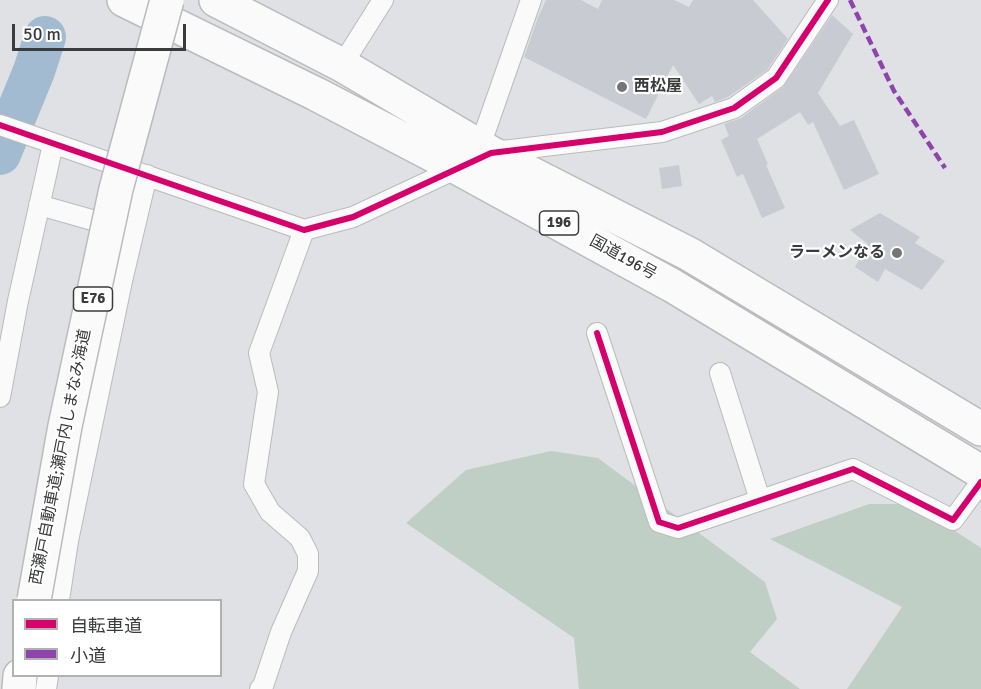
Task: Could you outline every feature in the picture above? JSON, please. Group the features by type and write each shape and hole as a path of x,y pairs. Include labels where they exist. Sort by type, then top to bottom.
{"highway":[{"name":"国道196号","path":"124,0 316,94 476,156 689,254 981,429"},
{"name":"西瀬戸自動車道;瀬戸内しまなみ海道","path":"34,599 65,426 114,201 167,0"},
{"name":"国道196号","path":"216,0 342,65 673,286 981,472"}],"street":[{"path":"342,65 383,0"},
{"path":"476,156 531,0"},
{"path":"0,125 304,230 353,217 476,156 662,132 734,108 776,78 828,0"},
{"path":"0,397 18,302 53,144"},
{"path":"59,599 70,530 122,281 147,175"},
{"path":"39,205 134,232"},
{"path":"260,689 281,632 308,571 308,554 300,538 270,512 254,484 268,392 259,353 304,230"},
{"path":"597,333 659,522 678,528 853,469 953,520 981,482"},
{"path":"720,373 760,500"}],"shaded area":[{"path":"551,451 598,458 765,582 777,619 750,652 800,689 579,689 574,638 406,523 466,470"},
{"path":"869,504 914,504 981,548 981,689 847,689 902,607 770,539"}],"building":[{"path":"546,0 581,0 598,9 602,0 674,0 689,7 693,0 753,0 788,39 767,70 728,97 715,102 712,96 699,104 673,65 646,119 524,57"},
{"path":"832,15 853,34 818,93 840,126 854,120 879,174 844,190 813,122 808,125 800,112 757,139 785,208 762,218 743,174 737,177 721,140 729,136 724,124 741,118 783,87"},
{"path":"679,165 682,186 662,189 659,168"},
{"name":"ラーメンなる","path":"880,213 920,237 915,243 945,261 922,290 885,269 878,282 855,267 868,244 850,230"}],"waterway":[{"path":"0,154 34,71 45,37"}],"marked path":[{"path":"850,0 894,91 945,168"}],"cycle path":[{"path":"0,125 304,230 353,217 491,153 662,132 734,108 776,78 828,0"},
{"path":"597,333 659,522 678,528 853,469 953,520 981,482"}],"place":[{"name":"西松屋","path":"622,87"},
{"name":"ラーメンなる","path":"897,253"}]}
